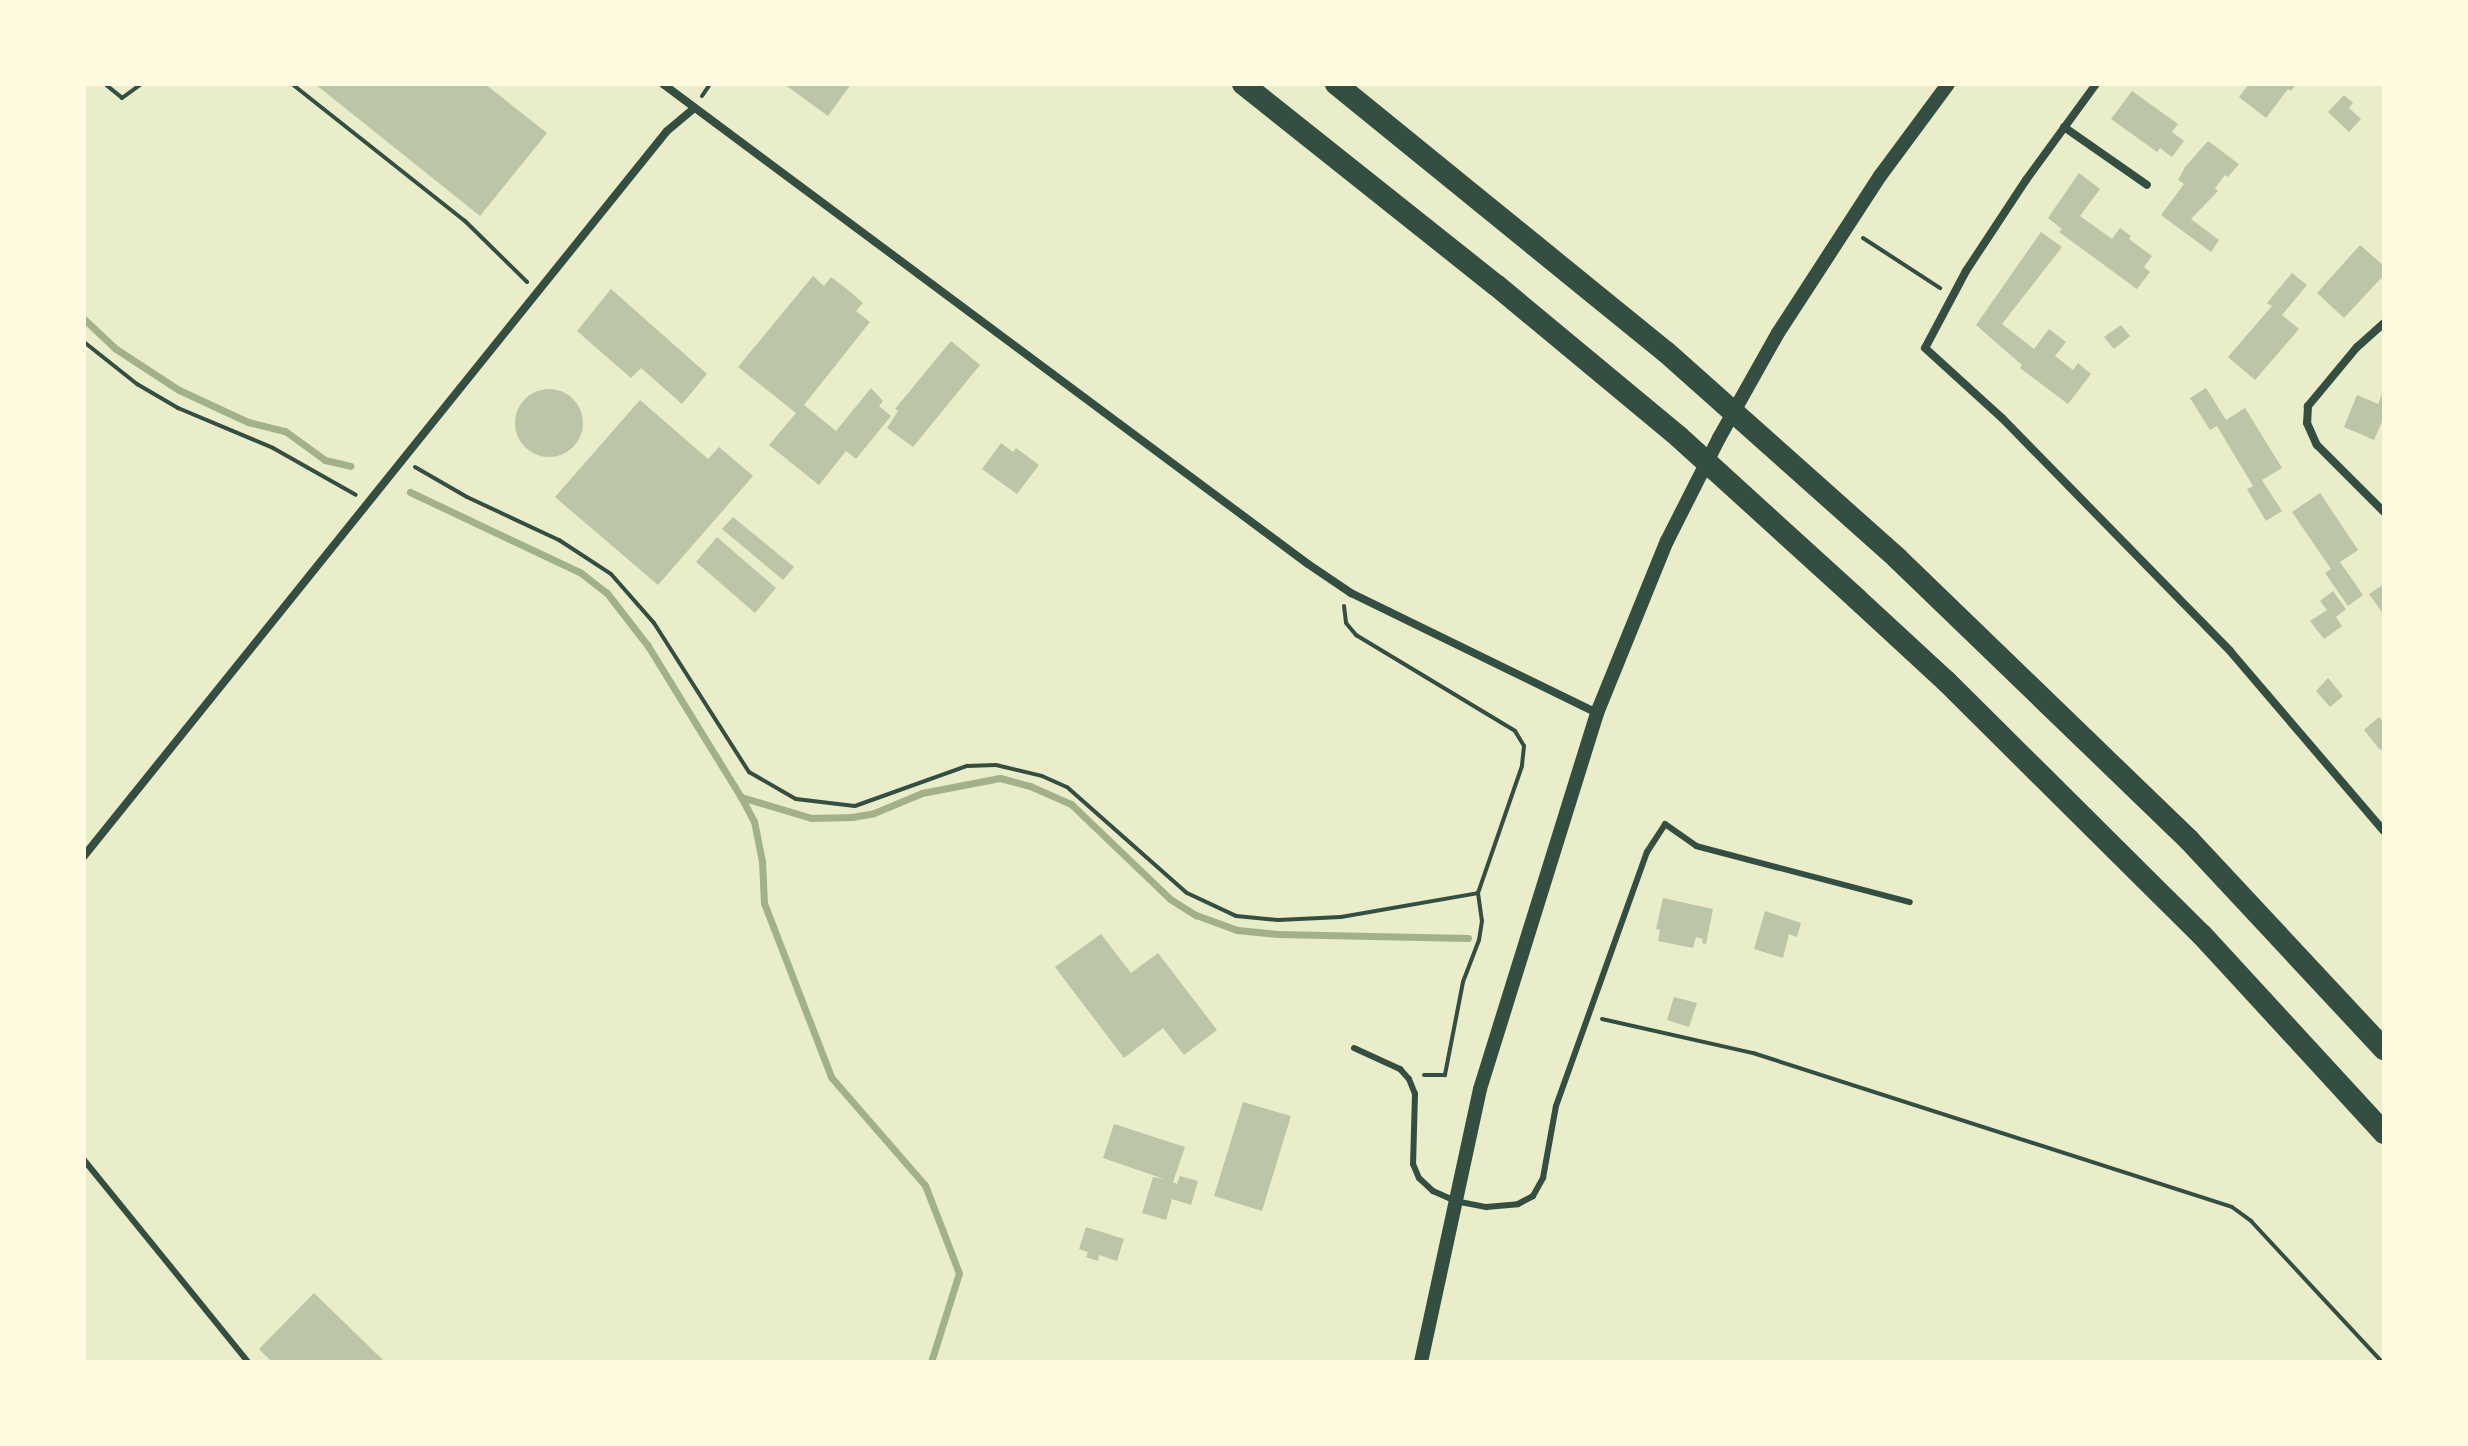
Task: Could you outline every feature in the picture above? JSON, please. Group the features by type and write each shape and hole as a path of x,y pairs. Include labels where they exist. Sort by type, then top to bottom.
{"highway":[{"path":"1243,84 1496,285 1679,437 1868,610 1958,693 2202,935 2384,1133"},
{"path":"1336,84 1666,352 1897,558 2189,840 2384,1049"}],"street":[{"path":"663,84 1351,593 1597,713"},
{"path":"1421,1362 1480,1089 1597,713 1667,541 1719,438 1778,333 1880,176 1948,84"},
{"path":"2096,84 1966,271 1925,348 2002,418 2230,651 2384,831"},
{"path":"84,856 667,131 694,108"},
{"path":"2064,127 2147,185"},
{"path":"2384,323 2357,347 2308,406 2307,423 2317,445 2384,512"}],"lane":[{"path":"1354,1048 1400,1069 1409,1079 1415,1094 1413,1164 1419,1178 1433,1191 1455,1201 1486,1207 1518,1204 1533,1196 1543,1178 1556,1106 1647,852 1665,824 1696,846 1910,902"},
{"path":"84,1160 248,1362"}],"path":[{"path":"105,84 122,98 141,84"},
{"path":"292,84 465,221 511,270 538,291"},
{"path":"1866,240 1939,288"},
{"path":"84,342 137,384 178,408 273,448 342,486"},
{"path":"416,468 467,497 559,540 611,574 654,623 749,772 796,799 855,806 967,766 996,765 1042,776 1067,787 1176,885 1211,907 1236,916 1278,920 1341,917 1478,893"},
{"path":"1351,593 1343,608 1346,623 1356,635 1515,731 1524,746 1522,766 1478,893 1482,921 1479,940 1463,982 1445,1075 1419,1075 1409,1079"},
{"path":"1587,1017 1753,1053 2205,1196 2251,1221 2382,1362"}],"building":[{"path":"315,84 485,84 547,133 480,216"},
{"path":"784,84 851,84 828,116"},
{"path":"2249,84 2296,84 2291,91 2288,89 2266,118 2239,97"},
{"path":"2132,91 2178,124 2172,132 2184,141 2172,157 2160,148 2157,152 2111,119"},
{"path":"2344,95 2353,103 2349,108 2361,119 2349,132 2328,112"},
{"path":"2208,141 2239,164 2228,177 2225,175 2215,188 2218,191 2191,219 2219,240 2211,252 2161,215 2184,184 2178,180 2185,167"},
{"path":"2079,173 2100,189 2080,216 2112,239 2120,228 2152,256 2144,267 2150,272 2137,289 2059,232 2062,229 2048,218"},
{"path":"2041,232 2062,247 2002,324 2034,349 2049,329 2066,342 2055,356 2073,370 2078,363 2091,374 2068,404 2020,368 2022,365 1976,325"},
{"path":"2360,245 2384,266 2384,275 2344,318 2317,293"},
{"path":"2292,273 2307,285 2282,315 2299,329 2255,380 2228,357 2272,306 2267,303"},
{"path":"813,276 824,286 831,277 848,290 863,303 856,311 870,322 804,405 836,431 871,388 883,401 879,406 891,416 856,459 846,451 819,485 769,445 796,413 738,367"},
{"path":"611,289 707,374 682,404 641,368 631,378 577,331"},
{"path":"2121,325 2130,336 2114,349 2104,337"},
{"path":"951,341 980,365 913,447 887,428 898,411 895,409"},
{"path":"2206,388 2226,420 2245,408 2282,468 2262,480 2282,511 2266,521 2247,489 2253,486 2217,426 2210,430 2190,398"},
{"path":"549,389 573,399 583,423 573,447 549,457 525,447 515,423 525,399"},
{"path":"2384,389 2384,417 2374,440 2344,427 2357,395 2378,404"},
{"path":"640,400 708,459 719,447 753,476 658,585 555,497"},
{"path":"1001,443 1013,452 1016,448 1039,465 1017,494 982,469"},
{"path":"2320,493 2358,550 2340,562 2363,595 2348,606 2325,573 2331,569 2292,512"},
{"path":"733,517 794,567 783,580 722,529"},
{"path":"717,537 776,588 755,613 696,562"},
{"path":"2384,584 2384,615 2369,594"},
{"path":"2333,591 2346,609 2336,617 2342,626 2324,639 2310,621 2327,610 2320,601"},
{"path":"2328,678 2343,696 2330,707 2316,691"},
{"path":"2379,717 2384,723 2384,747 2380,750 2364,730"},
{"path":"1663,898 1713,909 1706,944 1696,937 1693,948 1658,941 1660,930 1656,929"},
{"path":"1765,911 1801,923 1797,937 1789,934 1783,958 1754,949"},
{"path":"1101,934 1131,973 1158,953 1217,1030 1184,1055 1163,1028 1124,1058 1055,967"},
{"path":"1674,997 1697,1003 1689,1027 1667,1020"},
{"path":"1243,1102 1291,1116 1262,1211 1214,1196"},
{"path":"1114,1124 1185,1147 1173,1182 1177,1184 1180,1176 1198,1181 1191,1205 1172,1199 1166,1220 1142,1213 1153,1177 1164,1179 1103,1158"},
{"path":"1086,1227 1124,1239 1117,1261 1099,1255 1098,1261 1086,1257 1088,1252 1079,1249"},
{"path":"314,1293 385,1362 272,1362 259,1349"}],"waterway":[{"path":"84,319 116,349 179,390 248,422 285,431 325,460 350,466"},
{"path":"410,492 581,573 607,593 648,646 741,797 754,821 762,861 764,903 831,1077 925,1185 959,1273 931,1362"},
{"path":"741,797 811,818 852,817 874,813 922,793 1000,778 1030,786 1071,804 1170,899 1196,915 1237,930 1278,934 1468,938"}]}
